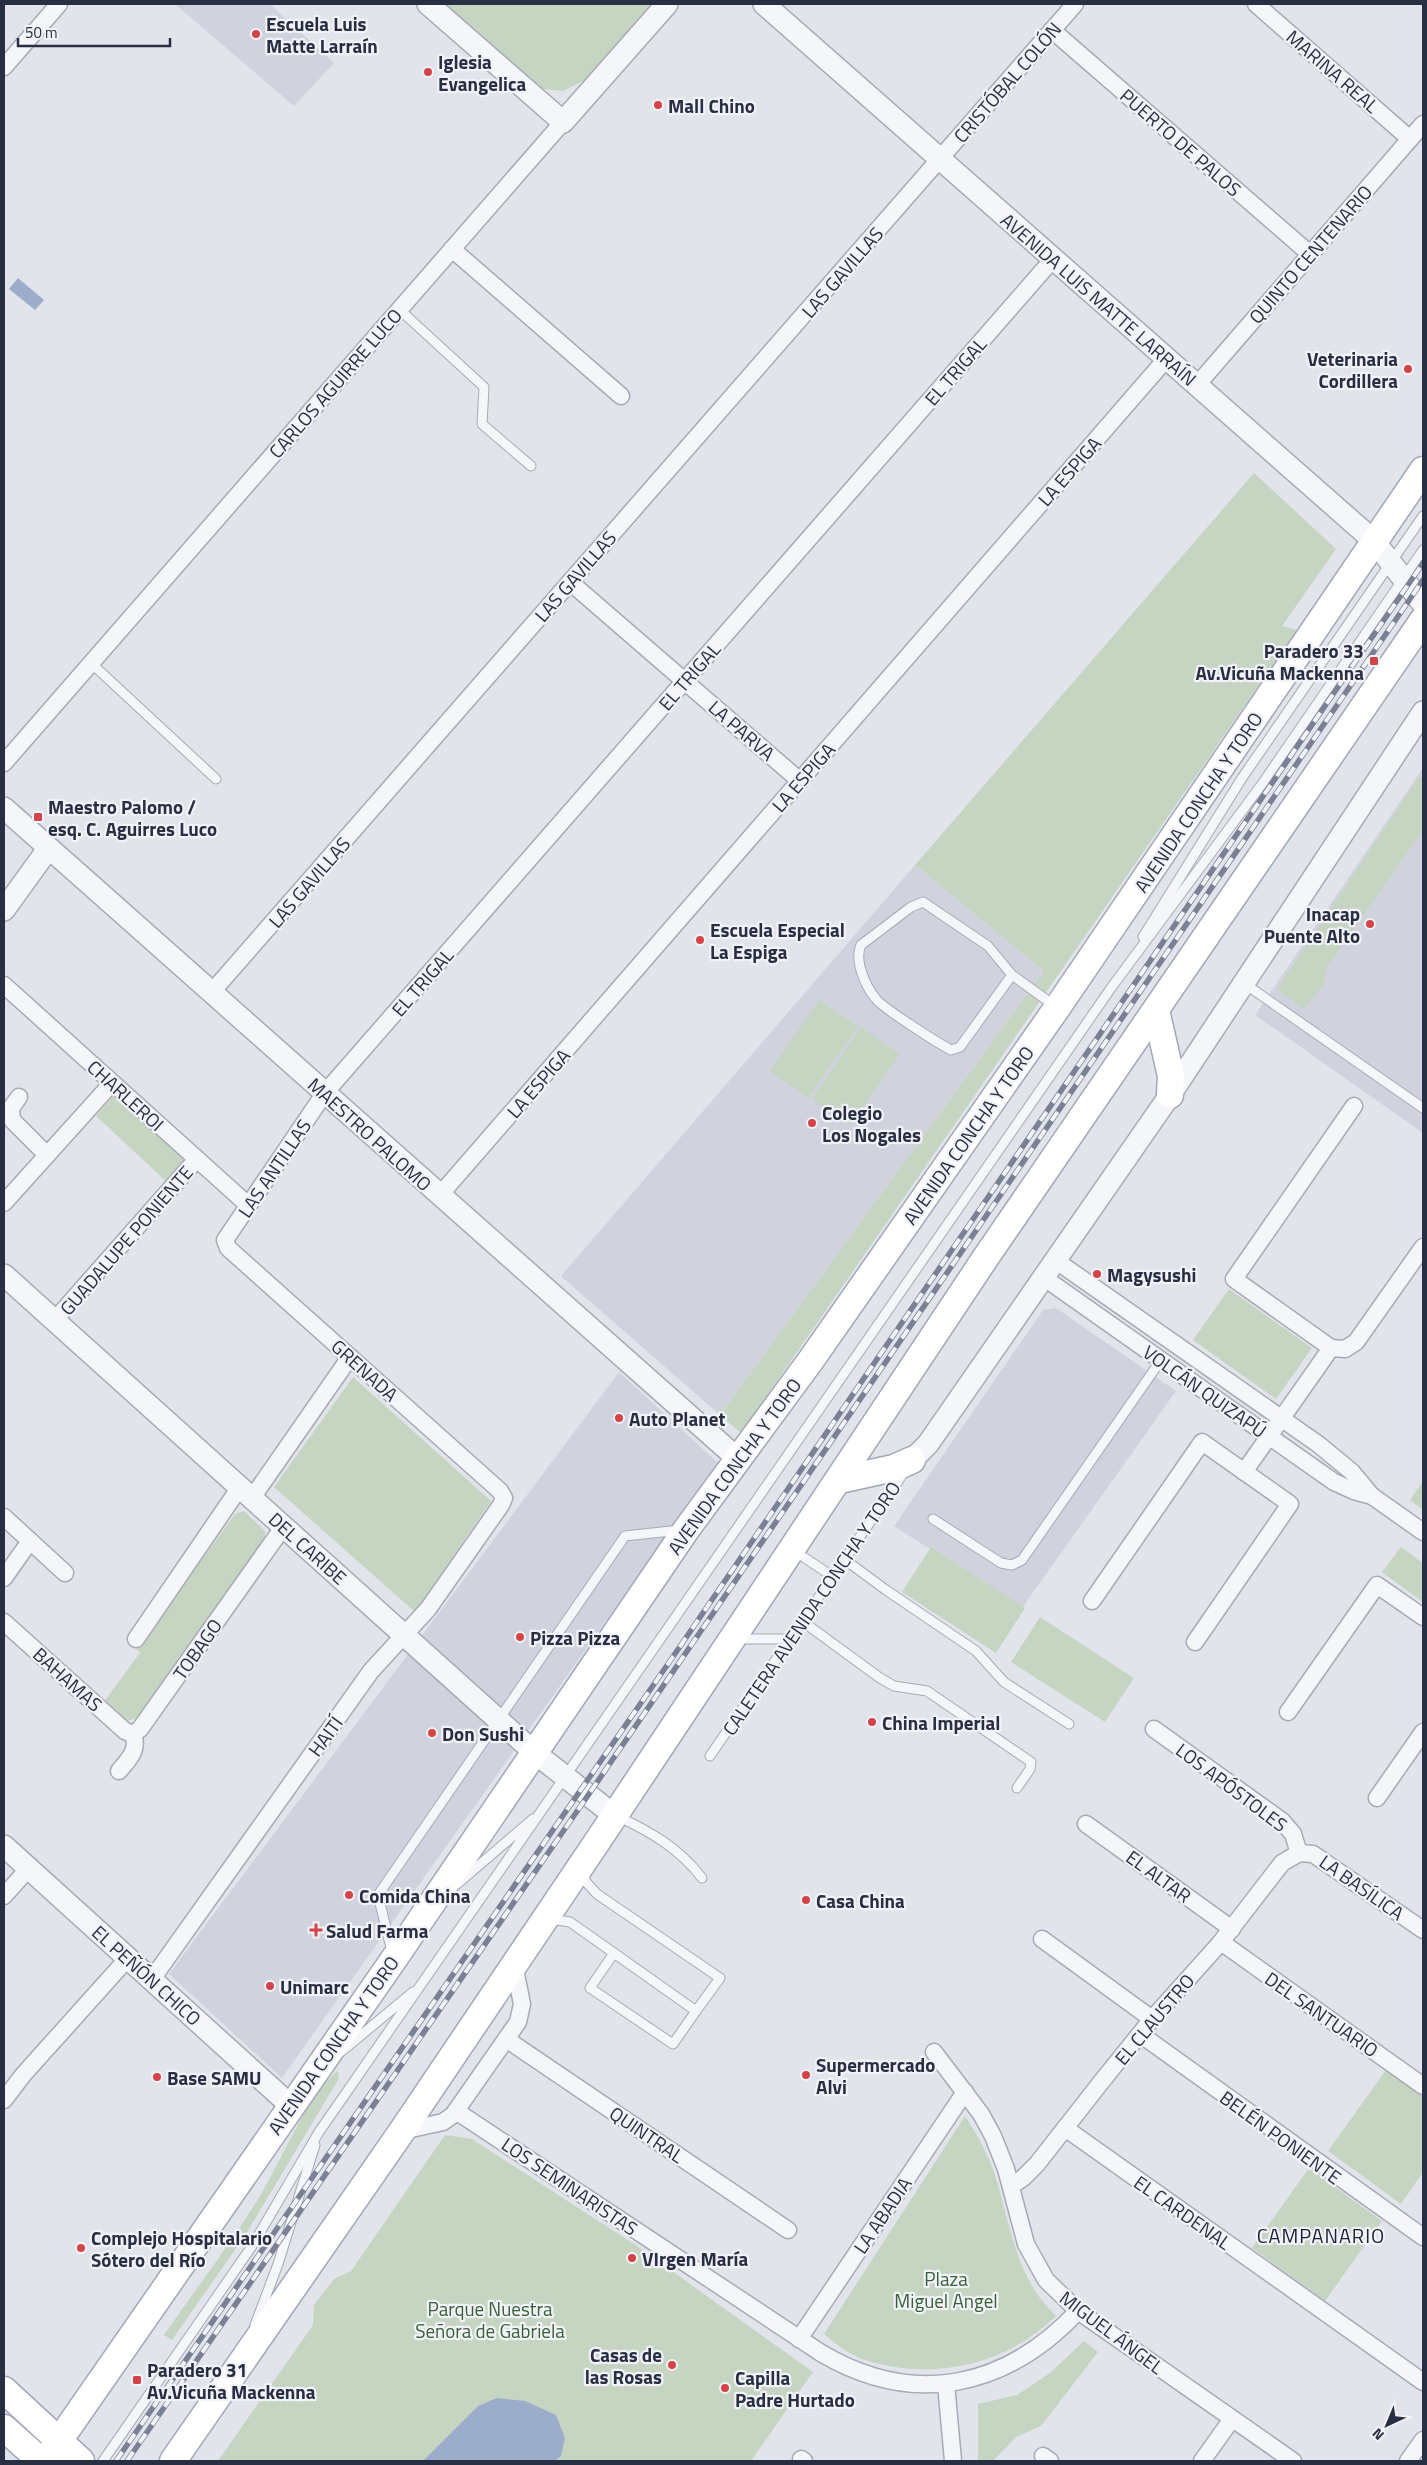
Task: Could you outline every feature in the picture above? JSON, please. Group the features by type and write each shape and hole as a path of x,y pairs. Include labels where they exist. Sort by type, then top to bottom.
{"main road":[{"name":"AVENIDA CONCHA Y TORO","path":"45,2461 290,2105 394,1959 686,1530 811,1360 1057,1008 1423,470"},
{"path":"173,2461 402,2131 615,1816 730,1640 839,1480 983,1262 1423,620"},
{"path":"1156,1010 1171,1076 1170,1095"},
{"path":"839,1480 894,1468 912,1460"},
{"path":"4,2390 60,2440 80,2461"},
{"path":"4,2428 41,2461"},
{"path":"190,2461 194,2432"}],"street":[{"path":"4,67 59,4"},
{"path":"428,4 563,122"},
{"name":"CARLOS AGUIRRE LUCO","path":"4,763 667,4"},
{"name":"AVENIDA LUIS MATTE LARRAÍN","path":"764,4 1374,541 1423,604"},
{"name":"CRISTÓBAL COLÓN","path":"939,160 1075,4"},
{"name":"MARINA REAL","path":"1256,4 1410,139"},
{"name":"PUERTO DE PALOS","path":"1052,30 1310,254"},
{"name":"QUINTO CENTENARIO","path":"1197,385 1423,124"},
{"name":"LAS GAVILLAS","path":"211,993 939,160"},
{"path":"452,249 622,396"},
{"name":"EL TRIGAL","path":"324,1094 1052,259"},
{"name":"LA ESPIGA","path":"439,1196 1167,358"},
{"name":"LA PARVA","path":"570,582 800,781"},
{"path":"912,1460 928,1444 1170,1095 1423,712"},
{"name":"MAESTRO PALOMO","path":"4,808 439,1196 738,1459"},
{"path":"4,910 48,849"},
{"name":"CHARLEROI","path":"4,985 248,1205"},
{"path":"4,1203 112,1083"},
{"name":"LAS ANTILLAS","path":"225,1243 248,1205 324,1094"},
{"path":"19,1097 11,1108 12,1120 48,1155"},
{"path":"1354,1106 1234,1279 1331,1348 1345,1349 1356,1342 1423,1246"},
{"name":"GUADALUPE PONIENTE","path":"54,1320 197,1159"},
{"name":"GRENADA","path":"225,1243 500,1491 504,1498"},
{"name":"VOLCÁN QUIZAPÚ","path":"1049,1269 1161,1360 1334,1482 1354,1491 1372,1496"},
{"name":"VOLCÁN QUIZAPÚ","path":"1049,1269 1282,1419 1352,1472 1372,1496 1423,1532"},
{"name":"DEL CARIBE","path":"7,1284 54,1320 535,1752 615,1816"},
{"path":"1244,1472 1331,1348"},
{"path":"136,1639 350,1357"},
{"path":"1092,1601 1202,1442 1290,1504 1195,1642"},
{"name":"HAITÍ","path":"152,1979 371,1671 428,1609 504,1498"},
{"path":"4,1517 65,1573"},
{"name":"TOBAGO","path":"133,1734 140,1729 284,1526"},
{"path":"4,1578 30,1541"},
{"path":"1288,1712 1377,1584 1423,1617"},
{"name":"BAHAMAS","path":"4,1622 125,1731 133,1734"},
{"name":"LOS APÓSTOLES","path":"1154,1729 1287,1824 1293,1834 1299,1853"},
{"path":"1377,1798 1423,1732"},
{"path":"119,1771 134,1752 133,1734"},
{"name":"EL ALTAR","path":"1086,1824 1232,1929"},
{"name":"EL PEÑÓN CHICO","path":"4,1846 290,2105"},
{"name":"LA BASÍLICA","path":"1299,1853 1306,1852 1319,1857 1423,1930"},
{"name":"EL CLAUSTRO","path":"1011,2186 1031,2171 1152,2019 1232,1929 1282,1863 1299,1853"},
{"path":"4,1896 29,1868"},
{"path":"1042,1939 1152,2019"},
{"name":"DEL SANTUARIO","path":"1221,1942 1423,2086"},
{"path":"4,2100 32,2065 128,1958"},
{"path":"402,2131 443,2122 456,2111 506,2039 522,2011 514,1964"},
{"name":"BELÉN PONIENTE","path":"1140,2034 1423,2237"},
{"name":"QUINTRAL","path":"506,2039 788,2230"},
{"name":"MIGUEL ÁNGEL","path":"934,2052 965,2092 993,2136 1011,2186 1021,2229 1035,2262 1051,2285 1078,2311 1293,2461"},
{"name":"LA ABADIA","path":"800,2339 965,2092"},
{"name":"LOS SEMINARISTAS","path":"456,2111 800,2339 841,2364 862,2374 904,2383 946,2384 982,2376 1017,2361 1050,2339 1078,2311"},
{"name":"EL CARDENAL","path":"1065,2128 1423,2382"},
{"path":"946,2384 953,2461"},
{"path":"1202,2461 1232,2419"},
{"path":"1408,2461 1423,2440"}],"lane":[{"path":"400,310 484,387 482,424 531,466"},
{"path":"103,2461 252,2246 319,2132 1111,988 1262,784 1398,570 1423,516"},
{"path":"1111,988 1242,778 1398,570 1423,550"},
{"path":"91,663 216,779"},
{"path":"1012,975 960,1047 951,1050 876,1000 859,966 858,952 861,945 911,907 923,902 988,946 1012,975 1057,1008"},
{"path":"1245,984 1423,1108"},
{"path":"933,1519 1001,1563 1012,1564 1022,1560 1161,1360"},
{"name":"CALETERA AVENIDA CONCHA Y TORO","path":"710,1756 912,1460"},
{"path":"394,1959 378,1895 625,1536 686,1530"},
{"path":"792,1549 832,1576"},
{"path":"844,1559 976,1651 1004,1682 1069,1724"},
{"path":"802,1621 880,1678 894,1686 927,1691 1031,1762 1030,1769 1017,1788"},
{"path":"730,1640 752,1637 790,1639"},
{"path":"431,1905 543,1811"},
{"path":"615,1816 649,1831 681,1854 702,1878"},
{"path":"582,1865 586,1882 597,1894 720,1978 673,2044 590,1988 614,1953"},
{"path":"545,1920 554,1918 570,1922 696,2011"},
{"path":"310,2078 423,1984"},
{"path":"243,2360 278,2264 319,2132"}],"shaded area":[{"name":"Escuela Luis Matte Larraín","path":"175,4 270,4 334,63 294,106"},
{"name":"Inacap Puente Alto","path":"1423,768 1423,1133 1255,1015"},
{"name":"Colegio Los Nogales","path":"915,865 1044,971 720,1415 561,1276"},
{"path":"1056,1308 1176,1391 1022,1608 894,1526 1043,1310"},
{"path":"619,1372 718,1463 282,2078 169,1974"}],"green space":[{"path":"446,4 653,4 585,80 563,91 543,89"},
{"path":"1254,473 1336,549 1282,626 1297,630 741,1433 720,1415 1044,971 915,865"},
{"path":"1419,777 1423,780 1423,830 1326,969 1324,984 1304,1009 1277,989"},
{"path":"819,1000 858,1026 808,1098 770,1071"},
{"path":"861,1027 900,1054 850,1125 812,1099"},
{"path":"116,1093 184,1155 182,1165 167,1182 96,1116"},
{"path":"1229,1289 1312,1348 1276,1399 1193,1340"},
{"path":"353,1377 491,1501 415,1612 274,1487"},
{"path":"1423,1481 1423,1510 1410,1500"},
{"path":"244,1511 265,1531 265,1542 137,1718 127,1721 103,1703 140,1653 137,1649 235,1514"},
{"path":"931,1547 1025,1608 996,1653 902,1592"},
{"path":"1401,1547 1423,1563 1423,1602 1382,1572"},
{"path":"1040,1617 1134,1678 1105,1722 1011,1662"},
{"path":"1386,2070 1423,2097 1423,2172 1401,2204 1328,2151"},
{"path":"337,2071 339,2074 338,2080 246,2234 172,2340 164,2335 261,2194 314,2098"},
{"name":"Plaza Miguel Angel","path":"965,2116 983,2146 993,2170 1015,2247 1025,2273 1037,2294 1056,2316 1036,2333 1014,2347 990,2358 965,2365 940,2369 914,2369 888,2366 857,2357 824,2334"},
{"name":"Parque Nuestra Señora de Gabriela","path":"445,2135 472,2139 637,2246 813,2372 751,2461 218,2461 313,2325 314,2305 334,2279 351,2271"},
{"path":"1309,2168 1382,2221 1325,2301 1252,2248"},
{"path":"1084,2341 1098,2352 1041,2426 1016,2437 993,2461 978,2461 978,2404 1017,2395 1050,2373"}],"water":[{"path":"18,278 44,300 35,310 9,289"},
{"path":"497,2398 525,2401 556,2415 565,2438 561,2456 555,2461 423,2461 478,2406"}],"railway":[{"path":"116,2461 670,1661 1423,563"},
{"path":"127,2461 580,1807 1423,580"}],"place":[{"name":"Escuela Luis Matte Larraín","path":"256,34"},
{"name":"Iglesia Evangelica","path":"428,72"},
{"name":"Mall Chino","path":"658,105"},
{"name":"Veterinaria Cordillera","path":"1408,369"},
{"name":"Paradero 33 Av.Vicuña Mackenna","path":"1374,661"},
{"name":"Maestro Palomo / esq. C. Aguirres Luco","path":"38,817"},
{"name":"Inacap Puente Alto","path":"1370,924"},
{"name":"Escuela Especial La Espiga","path":"700,940"},
{"name":"Colegio Los Nogales","path":"812,1123"},
{"name":"Magysushi","path":"1097,1274"},
{"name":"Auto Planet","path":"619,1418"},
{"name":"Pizza Pizza","path":"520,1637"},
{"name":"China Imperial","path":"872,1722"},
{"name":"Don Sushi","path":"432,1733"},
{"name":"Comida China","path":"349,1895"},
{"name":"Casa China","path":"806,1900"},
{"name":"Salud Farma","path":"316,1930"},
{"name":"Unimarc","path":"270,1986"},
{"name":"Supermercado Alvi","path":"806,2075"},
{"name":"Base SAMU","path":"157,2077"},
{"name":"Complejo Hospitalario Sótero del Río","path":"81,2248"},
{"name":"VIrgen María","path":"632,2258"},
{"name":"Casas de las Rosas","path":"672,2365"},
{"name":"Paradero 31 Av.Vicuña Mackenna","path":"137,2380"},
{"name":"Capilla Padre Hurtado","path":"725,2388"}],"district":[{"name":"CAMPANARIO","path":"1321,2235"}]}
